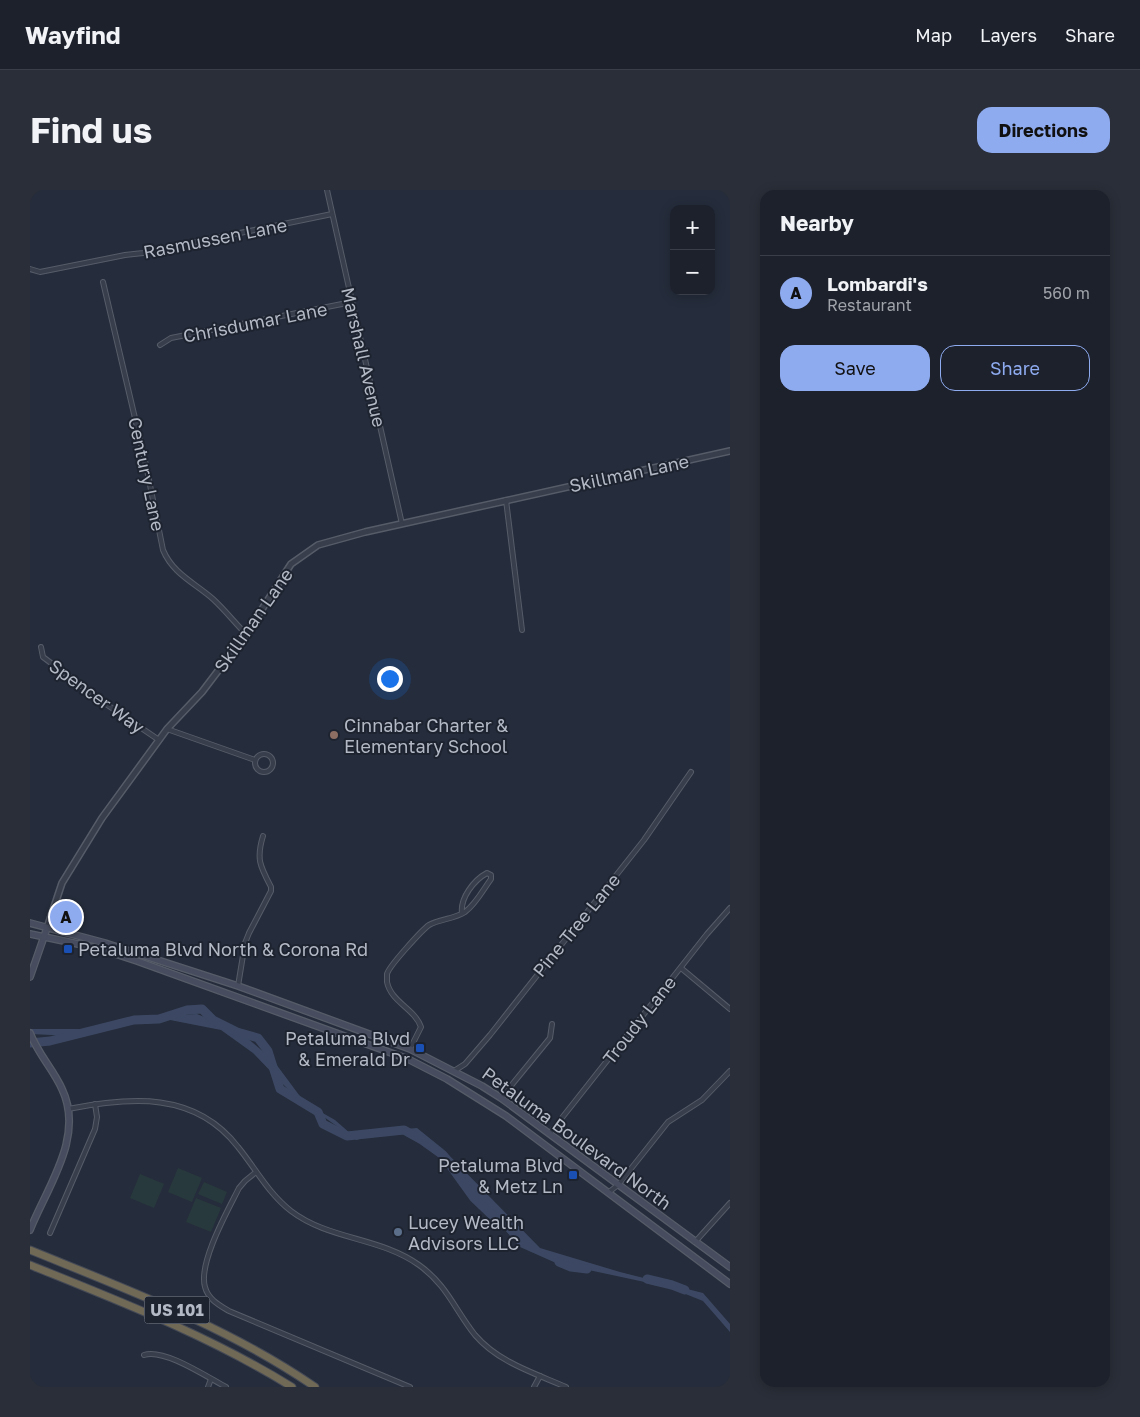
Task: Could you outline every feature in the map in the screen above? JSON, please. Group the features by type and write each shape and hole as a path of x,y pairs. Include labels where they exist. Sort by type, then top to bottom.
{"highway":[{"name":"US 101","path":"30,1250 175,1310 225,1333 315,1387"},
{"name":"US 101","path":"30,1265 180,1328 252,1363 292,1387"}],"main road":[{"name":"Petaluma Boulevard North","path":"30,923 105,943 238,986 410,1049 501,1098 695,1242 729,1264"},
{"path":"30,976 47,928"},
{"name":"Petaluma Boulevard North","path":"30,934 96,948 137,961 408,1059 446,1079 506,1116 730,1284"},
{"path":"30,1032 38,1052 63,1091 70,1126 67,1143 60,1163 30,1230"}],"street":[{"name":"Marshall Avenue","path":"327,190 402,524"},
{"name":"Rasmussen Lane","path":"30,269 40,272 128,254 143,254 332,214"},
{"name":"Century Lane","path":"102,282 146,465 163,550 177,572 214,599 246,634"},
{"name":"Chrisdumar Lane","path":"160,345 171,338 352,302"},
{"name":"Skillman Lane","path":"47,928 62,883 102,817 167,729 202,692 246,634 291,564 305,553 318,545 402,524 730,451"},
{"path":"506,500 522,630"},
{"name":"Spencer Way","path":"41,647 43,657 103,702 159,740"},
{"path":"167,729 255,760"},
{"path":"261,754 267,755 272,758 273,764 268,772 262,772 257,769 255,760 261,754"},
{"name":"Pine Tree Lane","path":"454,1071 465,1064 490,1035 644,840 691,772"},
{"path":"238,986 248,933 271,891 259,860 263,836"},
{"path":"410,1049 421,1027 413,1015 390,991 387,974 427,926 462,913 473,904 487,886 491,875 487,873 474,884 462,903 462,913"},
{"name":"Troudy Lane","path":"550,1133 707,934 730,908"},
{"path":"681,968 730,1010"},
{"path":"501,1098 550,1038 552,1024"},
{"path":"609,1192 618,1185 668,1122 702,1100 730,1071"},
{"path":"68,1109 95,1104 144,1100 173,1104 199,1114 226,1133 280,1201 292,1212 330,1232 386,1247 419,1264 445,1289 468,1325 488,1348 507,1361 566,1387"},
{"path":"50,1233 95,1129 97,1117 95,1104"},
{"path":"256,1172 244,1181 210,1250 204,1271 205,1288 209,1296 214,1302 229,1311 410,1387"},
{"path":"695,1242 730,1203"},
{"path":"144,1355 150,1353 158,1354 194,1369 226,1387"},
{"path":"534,1387 540,1376"},
{"path":"208,1387 211,1379"}],"shaded area":[{"path":"178,1168 202,1178 192,1202 168,1192"},
{"path":"140,1174 164,1184 154,1208 130,1198"},
{"path":"204,1182 227,1192 222,1204 198,1194"},
{"path":"196,1198 221,1208 211,1232 186,1222"}],"water":[{"path":"197,1014 239,1031 273,1060 305,1103 335,1120 351,1134 417,1128 443,1149 540,1248 620,1272 703,1293 730,1324 730,1332 703,1301 668,1287 556,1263 520,1247 451,1169 435,1146 414,1132 372,1136 356,1140 324,1117 307,1109 253,1053 221,1030 165,1019 129,1023 74,1036 30,1034 30,1029 96,1029 154,1016"}],"waterway":[{"path":"30,1043 50,1041 134,1020 159,1019 187,1010 202,1009 213,1020 237,1032 258,1038 268,1051 280,1089 318,1112 323,1124 347,1136 404,1130 443,1155 474,1198 497,1220"},
{"path":"559,1262 571,1267 587,1269"},
{"path":"647,1279 685,1290"}],"place":[{"name":"Cinnabar Charter & Elementary School","path":"334,735"},
{"name":"Lombardi's","path":"66,917"},
{"name":"Petaluma Blvd North & Corona Rd","path":"68,949"},
{"name":"Petaluma Blvd & Emerald Dr","path":"420,1048"},
{"name":"Petaluma Blvd & Metz Ln","path":"573,1175"},
{"name":"Lucey Wealth Advisors LLC","path":"398,1232"}]}
